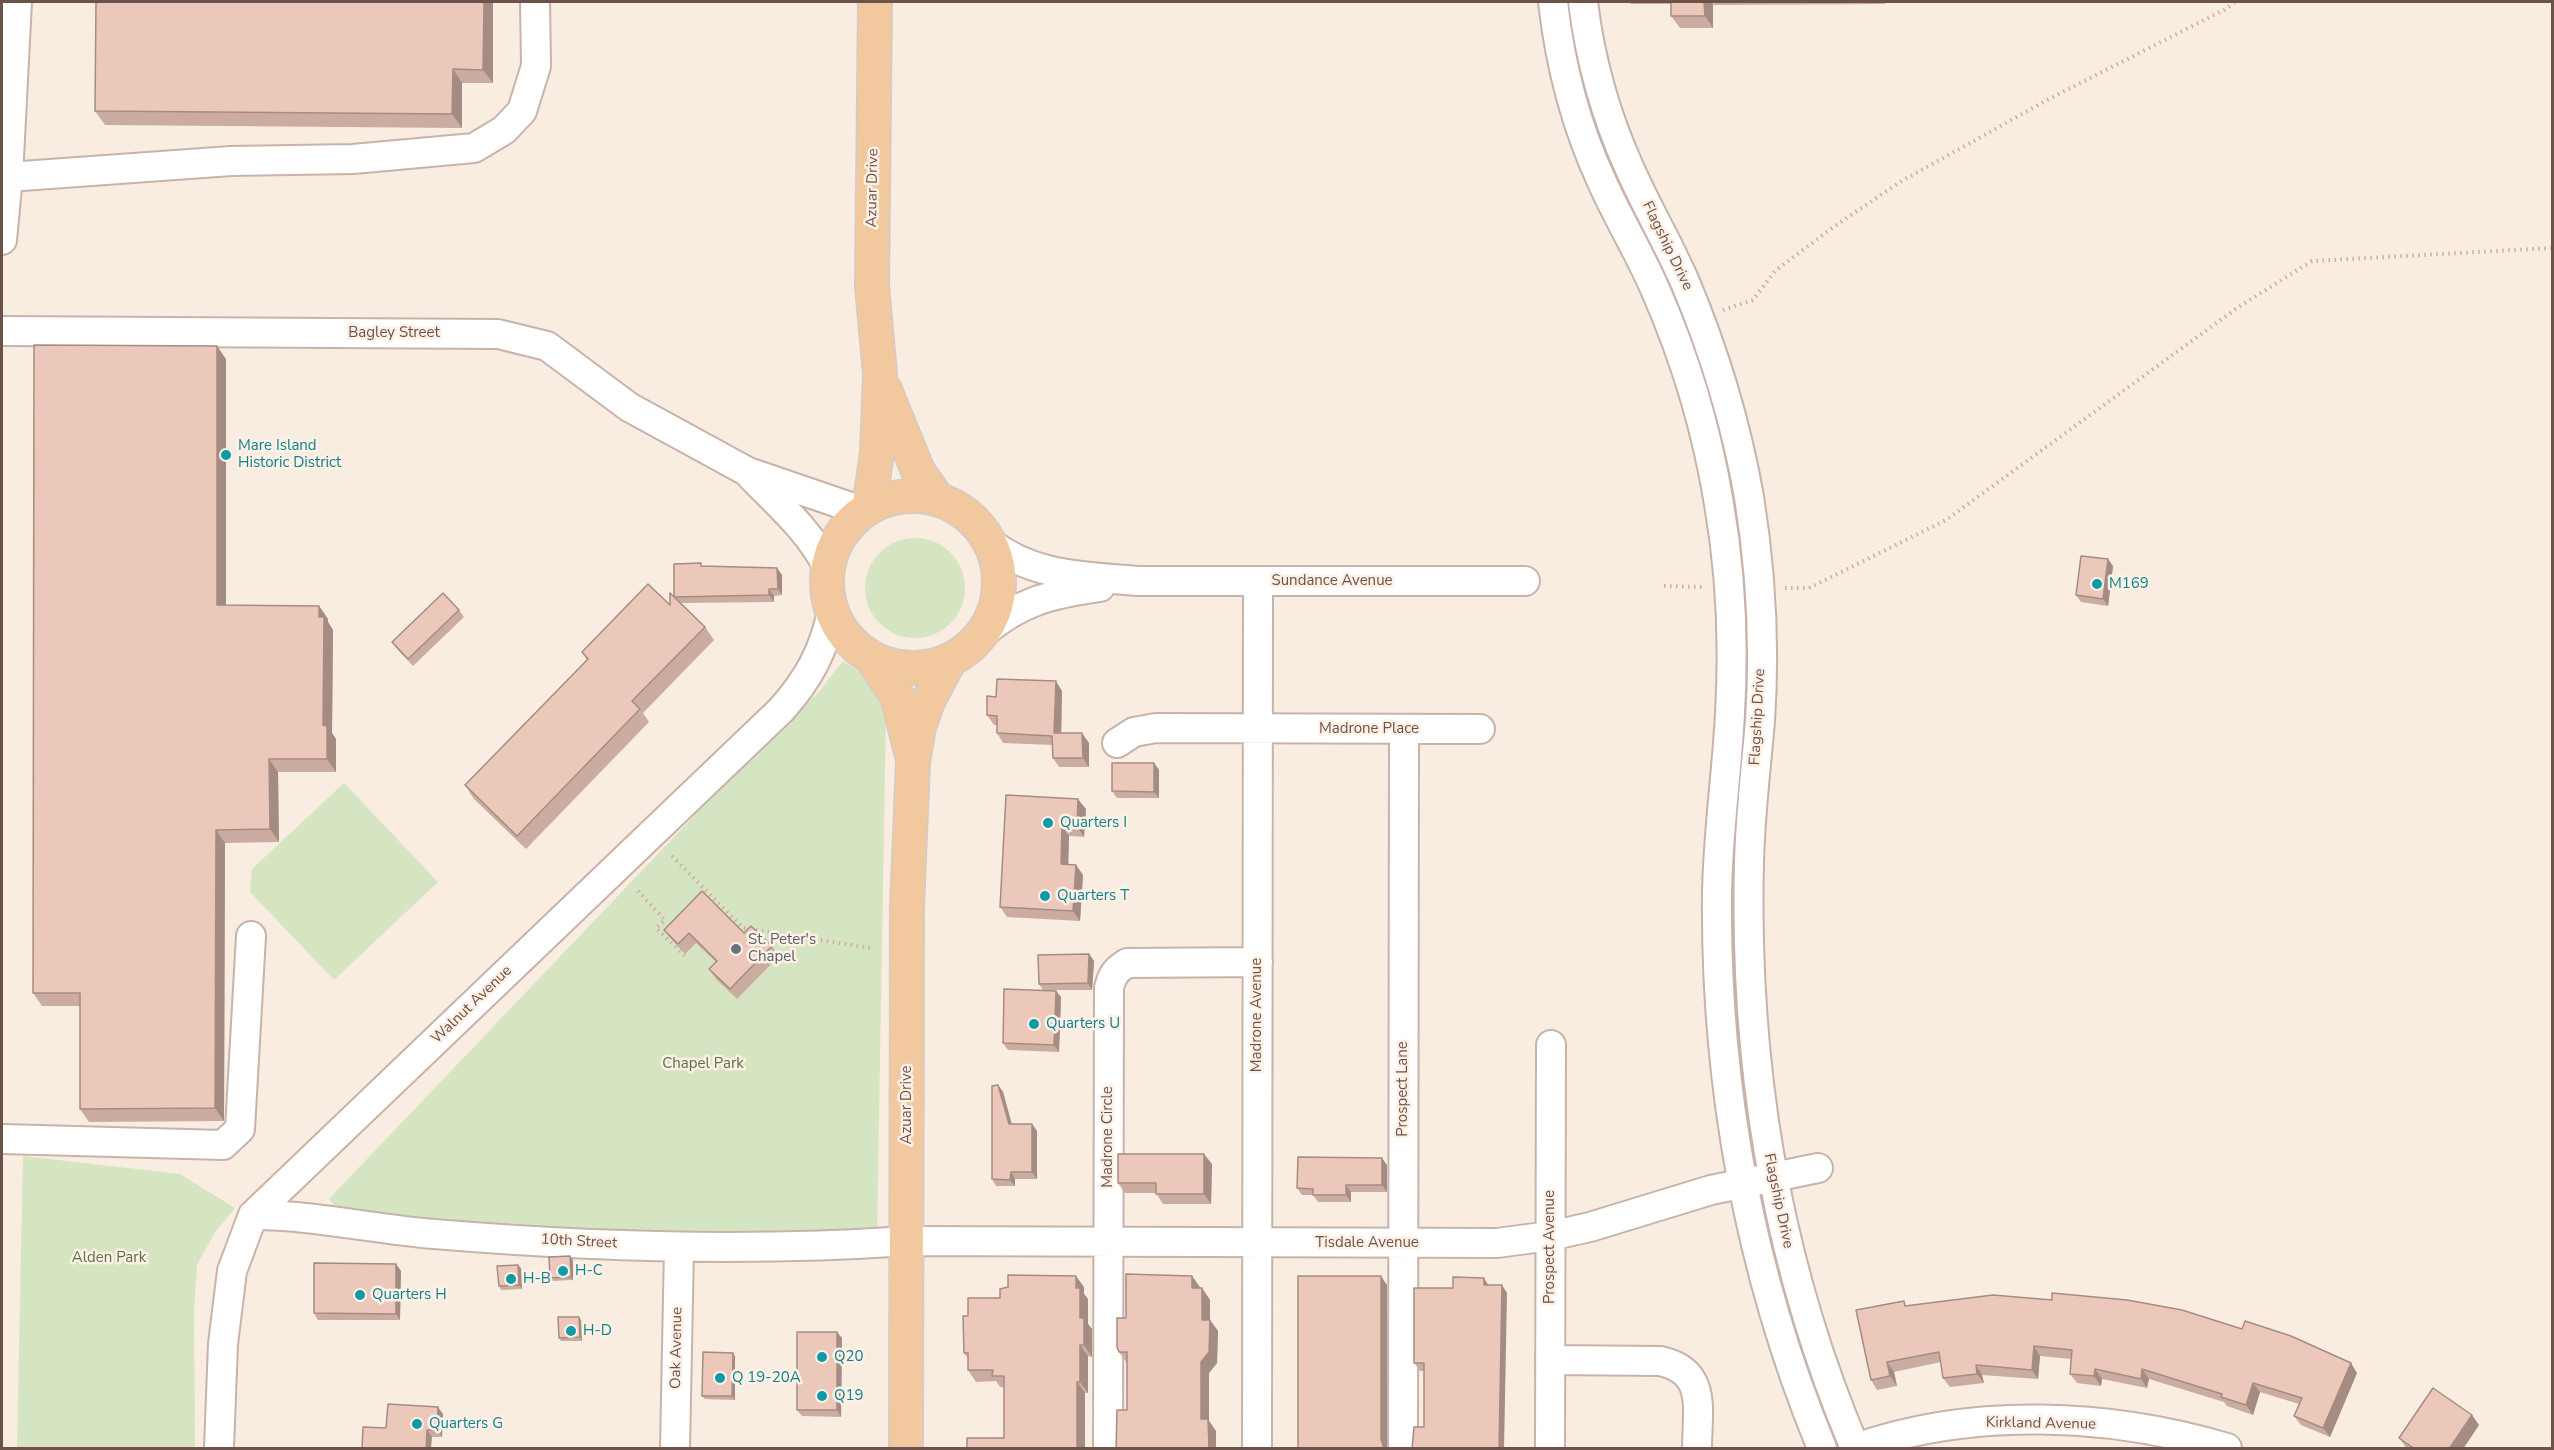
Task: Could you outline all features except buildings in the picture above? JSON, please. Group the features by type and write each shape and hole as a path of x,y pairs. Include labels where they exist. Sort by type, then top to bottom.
{"main road":[{"name":"Azuar Drive","path":"867,510 877,453 880,374 872,286 875,2"},
{"name":"Azuar Drive","path":"880,374 918,471 938,500"},
{"path":"916,497 938,500 958,509 976,524 989,542 997,563 999,582 996,604 982,634 969,648 950,660 930,666 910,668 890,665 871,657 854,644 842,630 832,611 827,587 828,568 833,551 843,532 867,510 891,499 916,497"},
{"name":"Azuar Drive","path":"871,657 897,696 913,762"},
{"name":"Azuar Drive","path":"906,1449 907,907 913,762 919,727 928,701 950,660"}],"street":[{"path":"2,224 8,177 17,2"},
{"path":"8,177 231,161 353,159 474,148 504,130 522,111 536,66 535,2"},
{"name":"Flagship Drive","path":"1553,2 1562,63 1574,110 1602,183 1638,253 1671,329 1700,418 1719,503 1730,588 1731,664 1730,717 1718,856 1718,971 1724,1059 1741,1183 1781,1338 1822,1449"},
{"name":"Flagship Drive","path":"1584,2 1593,65 1604,101 1630,170 1665,240 1700,319 1730,410 1749,498 1760,588 1762,653 1760,719 1749,857 1749,970 1755,1056 1772,1177 1796,1278 1817,1351 1856,1449"},
{"name":"Bagley Street","path":"2,331 498,334 547,346 629,407 748,472 867,510"},
{"name":"Bagley Street","path":"748,472 819,548 828,568"},
{"name":"Sundance Avenue","path":"989,542 1008,557 1027,566 1088,577 1138,581 1525,581"},
{"name":"Sundance Avenue","path":"982,634 1010,611 1028,602 1052,595 1138,581"},
{"name":"Madrone Avenue","path":"1257,1449 1258,581"},
{"name":"Walnut Avenue","path":"219,1449 223,1344 232,1271 253,1215 781,710 799,690 821,653 832,611"},
{"name":"Madrone Place","path":"1117,743 1134,732 1156,728 1480,729"},
{"name":"Prospect Lane","path":"1403,1449 1404,729"},
{"path":"2,1139 223,1145 234,1137 240,1129 251,936"},
{"name":"Madrone Circle","path":"1108,1449 1108,988 1117,970 1127,963 1257,962"},
{"name":"Prospect Avenue","path":"1550,1449 1551,1046"},
{"name":"Tisdale Avenue","path":"907,1241 1497,1243 1550,1236 1629,1217 1690,1196 1741,1183 1818,1168"},
{"name":"10th Street","path":"253,1215 294,1215 433,1234 679,1248 851,1245 907,1241"},
{"name":"Oak Avenue","path":"675,1449 679,1248"},
{"path":"1550,1360 1660,1361 1675,1364 1688,1373 1696,1386 1697,1449"},
{"name":"Kirkland Avenue","path":"1856,1449 1894,1436 1934,1429 2028,1421 2129,1427 2227,1449"}],"path":[{"path":"1753,300 1775,271 1832,228 1900,182 2049,99 2224,10 2235,2"},
{"path":"1809,588 1946,520 2237,308 2312,261 2553,248"},
{"path":"672,856 749,933"},
{"path":"638,891 672,926"},
{"path":"665,920 656,928 685,956"},
{"path":"744,928 871,948"}],"green space":[{"path":"915,538 934,542 950,553 961,569 965,588 961,607 950,623 934,634 915,638 896,634 880,623 869,607 865,588 869,569 880,553 896,542"},
{"name":"Chapel Park","path":"843,661 869,678 886,711 877,1237 743,1241 342,1215 329,1199 774,732 817,694"},
{"path":"344,783 438,882 334,980 250,892 252,869"},
{"name":"Alden Park","path":"23,1156 180,1174 235,1208 215,1232 197,1265 194,1309 195,1448 17,1448"}],"place":[{"name":"Mare Island Historic District","path":"226,455"},
{"name":"M169","path":"2097,584"},
{"name":"Quarters I","path":"1048,823"},
{"name":"Quarters T","path":"1045,896"},
{"name":"St. Peter's Chapel","path":"736,949"},
{"name":"Quarters U","path":"1034,1024"},
{"name":"H-C","path":"563,1271"},
{"name":"H-B","path":"511,1279"},
{"name":"Quarters H","path":"360,1295"},
{"name":"H-D","path":"571,1331"},
{"name":"Q20","path":"822,1357"},
{"name":"Q 19-20A","path":"720,1378"},
{"name":"Q19","path":"822,1396"},
{"name":"Quarters G","path":"417,1424"}]}
